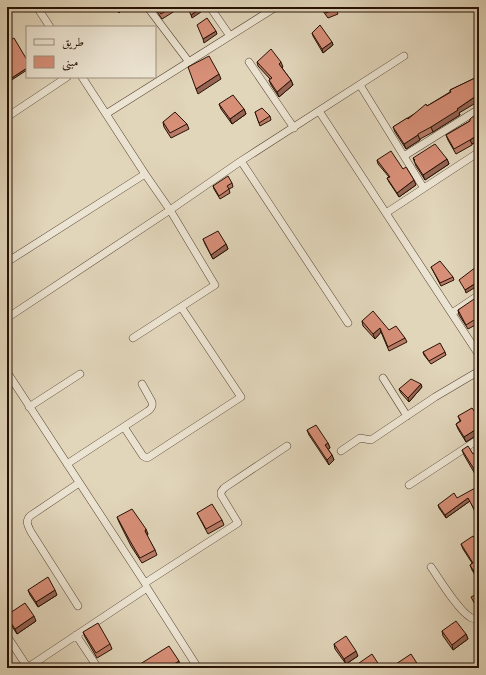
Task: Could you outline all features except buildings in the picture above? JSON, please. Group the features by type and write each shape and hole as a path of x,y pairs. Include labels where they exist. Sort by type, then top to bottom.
{"street":[{"path":"37,7 49,26"},
{"path":"210,7 230,36"},
{"path":"106,114 276,7"},
{"path":"149,9 189,62"},
{"path":"7,318 241,161 404,56"},
{"path":"249,62 294,128"},
{"path":"7,117 66,78"},
{"path":"83,78 170,210 215,285 133,338"},
{"path":"360,85 423,187"},
{"path":"404,156 479,110"},
{"path":"319,111 479,355"},
{"path":"386,213 423,187 479,152"},
{"path":"241,161 348,323"},
{"path":"7,262 145,174"},
{"path":"452,313 479,295"},
{"path":"124,427 143,456 146,458 241,397 181,307"},
{"path":"7,372 146,585 198,668"},
{"path":"341,451 360,438 371,440 436,397 479,372"},
{"path":"29,407 80,374"},
{"path":"383,378 407,416"},
{"path":"67,464 152,408 152,402 142,384"},
{"path":"409,486 479,439"},
{"path":"7,636 27,668 76,635 146,585 238,524 221,495 221,492 224,488 287,446"},
{"path":"78,606 30,532 27,522 30,516 79,483"},
{"path":"431,568 458,606 469,616 479,619"},
{"path":"76,635 98,668"}]}
